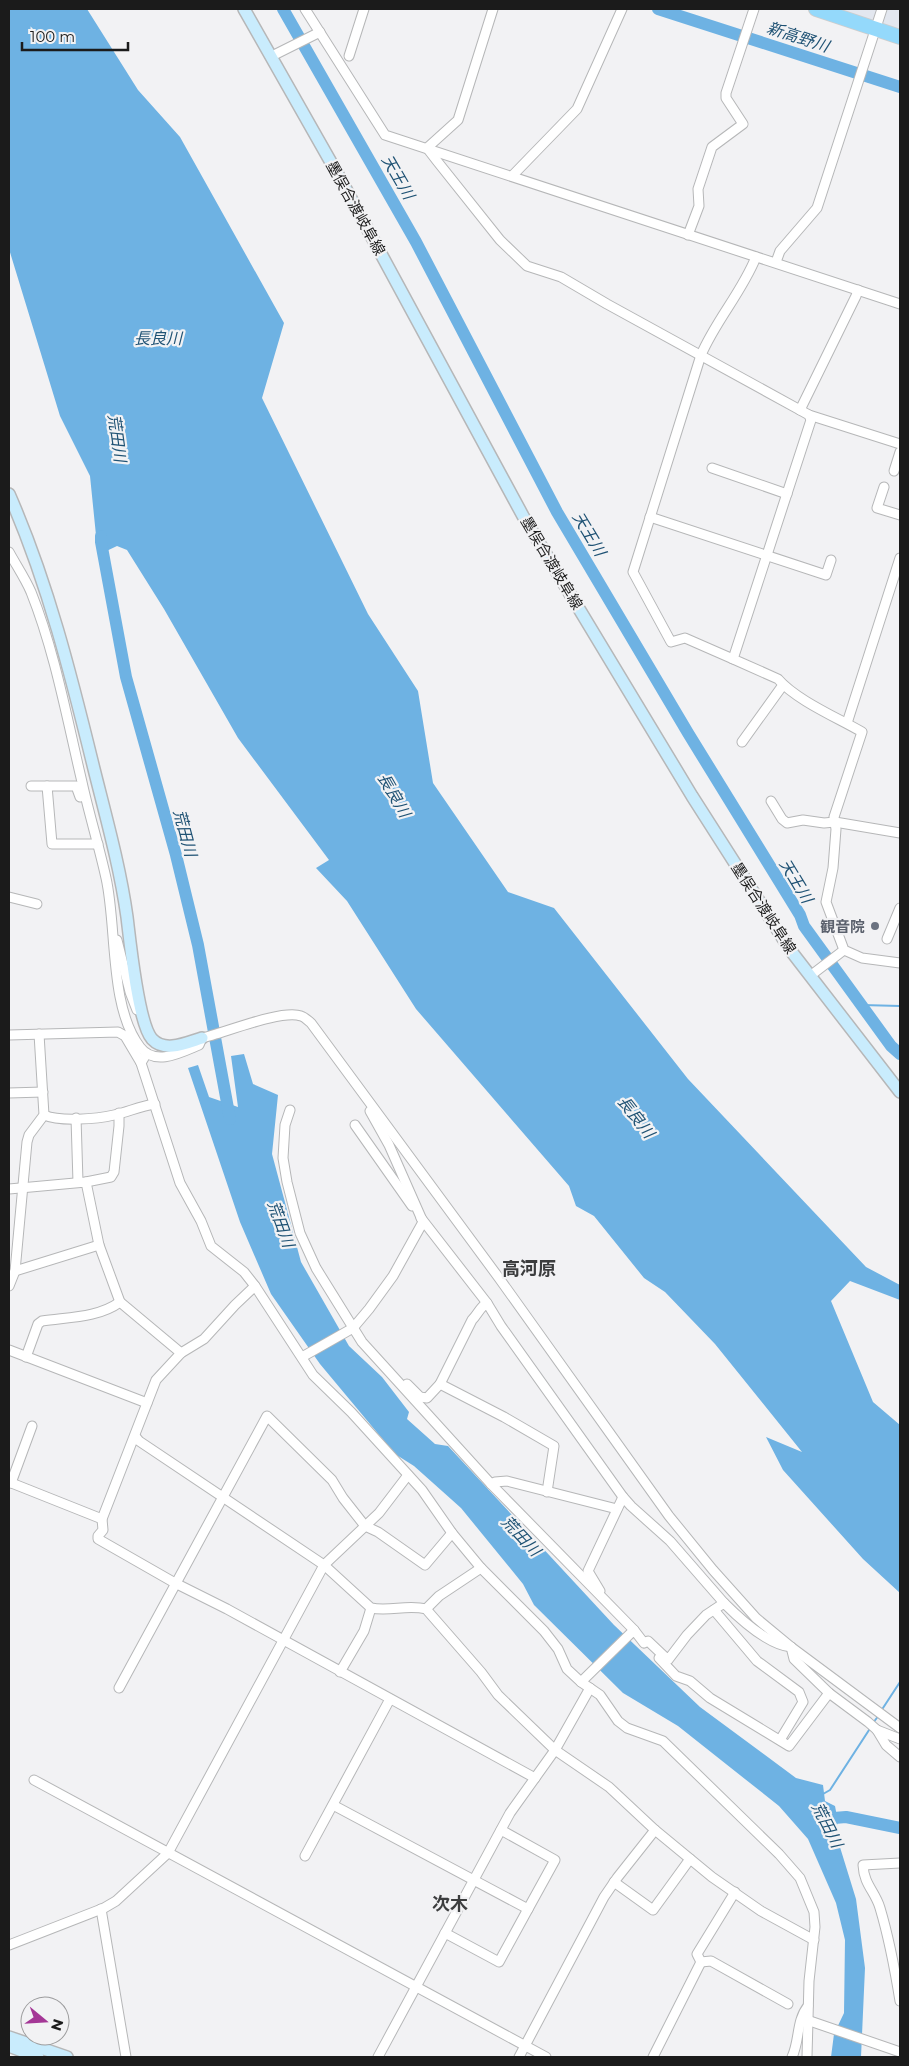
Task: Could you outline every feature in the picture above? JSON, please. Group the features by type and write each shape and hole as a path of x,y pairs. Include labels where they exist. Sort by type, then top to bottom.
{"main road":[{"name":"墨俣合渡岐阜線","path":"244,9 276,54 523,516 692,796 752,892 810,976 900,1092"},
{"path":"816,9 900,37"},
{"path":"9,494 39,569 66,656 127,915 132,961 146,1027 152,1038 160,1045 172,1046 202,1038"},
{"path":"9,2037 67,2057"},
{"path":"9,2046 38,2057"}],"street":[{"path":"305,9 316,34 385,134 900,304"},
{"path":"349,56 364,9"},
{"path":"427,148 458,120 494,9"},
{"path":"512,176 576,109 622,9"},
{"path":"688,235 699,206 698,189 712,147 743,124 726,98 726,93 754,9"},
{"path":"776,262 780,251 817,208 882,9"},
{"path":"276,54 316,34"},
{"path":"427,148 500,240 527,266 561,277 809,415 900,444"},
{"path":"756,257 749,276 708,339 633,572 671,642 685,638 771,676 862,732 834,817 832,868 826,902 842,953"},
{"path":"800,410 858,290"},
{"path":"733,659 811,420 809,415"},
{"path":"894,471 900,452"},
{"path":"712,468 787,494"},
{"path":"884,487 877,508 900,516"},
{"path":"650,517 826,575 831,560"},
{"path":"9,552 30,590 49,649 107,879 115,961 124,1011 140,1047 147,1054 168,1057 199,1045 202,1038 276,1016 289,1014 302,1016 311,1023 499,1278 669,1516 756,1618 791,1647 900,1728"},
{"path":"847,723 900,558"},
{"path":"742,742 783,685"},
{"path":"31,786 76,786 83,804 89,809"},
{"path":"47,786 52,844 98,844"},
{"path":"771,801 782,819 788,822 803,820 824,823 835,822 900,833"},
{"path":"9,897 37,904"},
{"path":"887,939 900,908"},
{"path":"112,926 130,992 137,1010 142,1010"},
{"path":"810,976 842,953 862,958 900,962"},
{"path":"9,1035 118,1032 125,1036 141,1062 180,1183 201,1221 211,1246 244,1272 304,1356 313,1375 351,1412 422,1490 452,1533 481,1568 544,1631 558,1649 567,1669 583,1680 600,1696 618,1721 663,1741 785,1860 800,1878 814,1912 814,1940 808,2006 811,2021 807,2057"},
{"path":"9,1286 15,1271 22,1188 29,1135 44,1114 39,1034"},
{"path":"141,1062 147,1054"},
{"path":"9,1093 43,1092"},
{"path":"366,1097 367,1106 389,1145 423,1222"},
{"path":"44,1114 57,1117 99,1117 119,1113 138,1106 155,1104"},
{"path":"290,1110 285,1125 283,1158 300,1233 316,1268 351,1328 374,1356 491,1484 676,1676 690,1681 710,1698 789,1746 829,1693"},
{"path":"9,1189 108,1179 111,1177 114,1172 119,1113"},
{"path":"76,1118 82,1182 99,1245 120,1302 181,1353"},
{"path":"355,1125 423,1222 487,1303 501,1326 623,1497 670,1541 738,1617 779,1646 791,1647"},
{"path":"304,1356 351,1328 369,1309 393,1276 423,1222"},
{"path":"15,1271 99,1245"},
{"path":"255,1286 204,1339 181,1353 156,1380 102,1519 103,1530 98,1539 535,1778"},
{"path":"26,1357 38,1324 42,1321 92,1314 109,1309 120,1302"},
{"path":"374,1356 389,1364 420,1397 427,1398 440,1384 472,1320 477,1316 482,1305 487,1303"},
{"path":"9,1350 147,1403"},
{"path":"440,1384 504,1417 554,1446 547,1492"},
{"path":"119,1688 267,1416 328,1475 365,1526 384,1536 425,1565 452,1533"},
{"path":"32,1426 10,1482 102,1519"},
{"path":"135,1436 139,1441 324,1565 371,1608 381,1610 416,1606 426,1610 481,1672 498,1695 555,1750 609,1787 690,1860 761,1911 814,1940"},
{"path":"9,1945 116,1901 168,1852 324,1565 379,1513 408,1475"},
{"path":"491,1484 507,1481 617,1509"},
{"path":"602,1600 602,1594 588,1571 623,1497"},
{"path":"426,1610 439,1596 481,1568"},
{"path":"644,1642 648,1641 668,1660 687,1635 706,1615 724,1603"},
{"path":"340,1672 364,1631 371,1608"},
{"path":"714,1610 757,1661 799,1692 803,1702 780,1740"},
{"path":"583,1680 632,1632"},
{"path":"791,1647 794,1659 829,1693 877,1730 900,1739"},
{"path":"378,2057 510,1813 555,1750 590,1688"},
{"path":"305,1856 390,1699"},
{"path":"877,1730 886,1745 900,1757"},
{"path":"34,1780 546,2057"},
{"path":"333,1805 528,1909"},
{"path":"446,1933 499,1962 555,1860 501,1830"},
{"path":"519,2057 614,1882 655,1830"},
{"path":"614,1882 652,1910 690,1860"},
{"path":"900,1863 863,1865 864,1877 879,1906 894,1964 900,2001"},
{"path":"701,1962 697,1954 735,1892"},
{"path":"104,1907 126,2057"},
{"path":"701,1962 711,1961 788,2004"},
{"path":"653,2057 701,1962"},
{"path":"792,2057 797,2046 801,2014 808,2006"},
{"path":"792,2057 797,2008"},
{"path":"811,2021 900,2051"}],"shaded area":[{"path":"827,9 900,9 900,33"}],"water":[{"name":"長良川","path":"9,9 87,9 138,90 180,137 284,323 262,398 368,614 418,691 433,783 508,892 554,908 688,1079 866,1267 900,1285 900,1300 850,1281 831,1301 873,1402 900,1425 900,1593 863,1559 783,1470 766,1437 802,1452 715,1344 665,1292 644,1278 594,1216 576,1206 569,1186 416,1009 347,901 316,868 329,860 238,738 164,609 127,550 117,546 98,555 90,476 60,416 9,249"},
{"path":"244,1054 253,1084 278,1095 272,1154 301,1262 349,1346 382,1377 409,1412 407,1419 435,1444 448,1446 614,1625 700,1707 796,1778 823,1785 825,1801 835,1806 838,1822 835,1831 856,1899 865,1968 861,2057 831,2057 834,2034 844,2013 845,1940 836,1903 808,1839 779,1806 678,1726 623,1693 534,1605 523,1584 461,1508 414,1466 395,1454 320,1364 271,1294 240,1222 188,1068 198,1065 209,1097 238,1107 231,1056"}],"waterway":[{"name":"天王川","path":"283,9 416,242 557,512 688,733 800,915 804,926 891,1046 900,1054"},
{"name":"新高野川","path":"658,9 900,87"},
{"name":"荒田川","path":"101,536 126,677 176,855 198,945 230,1119"},
{"path":"862,1005 900,1006"},
{"path":"881,1711 900,1682"},
{"path":"873,1723 879,1715"},
{"path":"823,1794 830,1790 871,1727"},
{"path":"822,1819 846,1817 900,1828"}],"place":[{"name":"観音院","path":"875,926"}],"district":[{"name":"高河原","path":"529,1269"},
{"name":"次木","path":"450,1904"}]}
